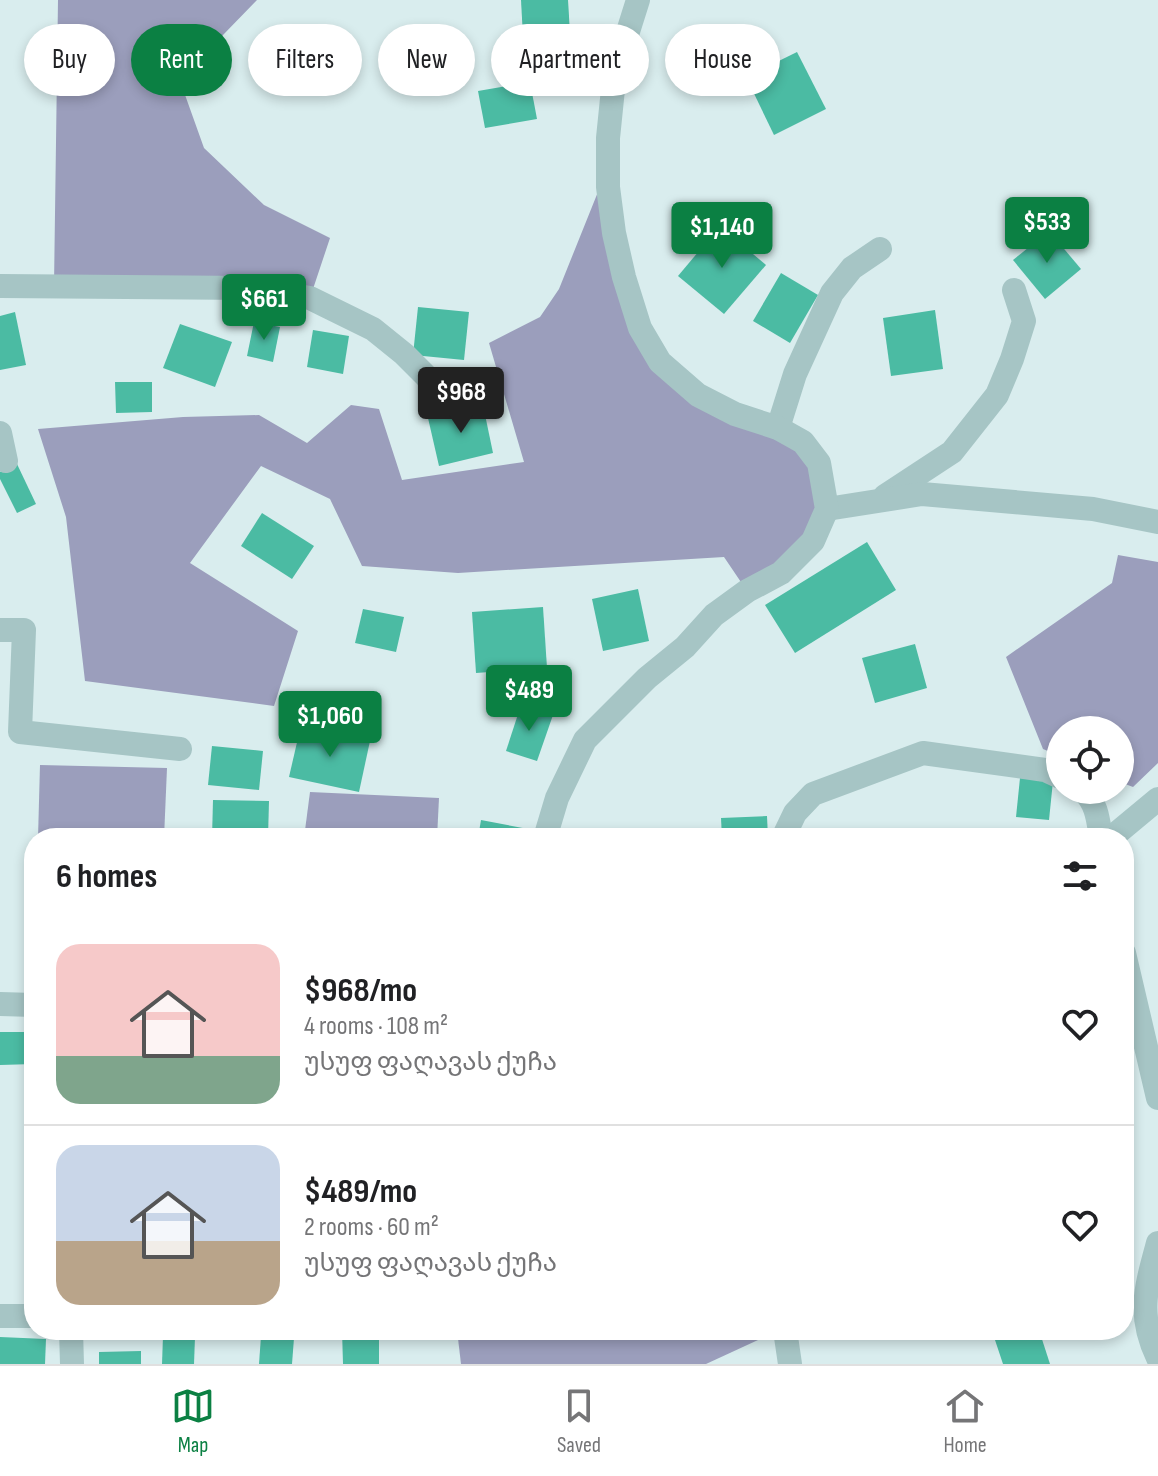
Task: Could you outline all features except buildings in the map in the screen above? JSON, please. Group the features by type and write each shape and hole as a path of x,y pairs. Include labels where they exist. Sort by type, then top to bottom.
{"street":[{"path":"548,828 557,798 585,740 647,678 685,647 714,615 747,591 781,573 813,541 827,509 819,463 803,442 778,428 735,414 698,395 660,362 640,328 614,233 608,187 608,138 613,89 638,0"},
{"path":"778,428 795,374 832,293 852,268 880,249"},
{"path":"0,286 251,288 310,298 373,329 404,354 427,377 435,391"},
{"path":"876,501 952,452 997,395 1024,321 1014,290"},
{"path":"0,433 6,461"},
{"path":"827,509 922,494 1093,509 1158,522"},
{"path":"0,630 24,630 20,732 180,749"},
{"path":"788,828 795,813 813,794 923,753 1046,770"},
{"path":"1120,828 1158,799"},
{"path":"1094,804 1099,828"},
{"path":"1134,996 1158,1098"},
{"path":"0,1004 24,1005"},
{"path":"1158,1243 1146,1287 1145,1309 1146,1328 1158,1358"},
{"path":"0,1316 24,1316"},
{"path":"71,1340 72,1364"},
{"path":"786,1340 790,1364"}],"shaded area":[{"path":"58,0 257,0 232,26 131,24 131,96 185,96 204,148 264,205 330,238 310,298 54,286 57,96 115,96 115,24 58,24"},
{"path":"608,167 608,187 660,362 819,463 813,541 747,591 724,557 458,573 362,566 330,499 261,466 190,563 298,631 274,706 85,681 66,517 38,429 183,417 259,415 307,443 351,405 379,409 402,480 524,462 489,343 540,317 559,289"},
{"path":"1118,555 1158,562 1158,763 1134,786 1134,716 1046,716 1046,750 1043,749 1006,657 1112,583"},
{"path":"40,765 167,768 164,828 38,828"},
{"path":"310,792 439,798 438,828 305,828"},
{"path":"458,1340 758,1340 706,1364 461,1364"}]}
